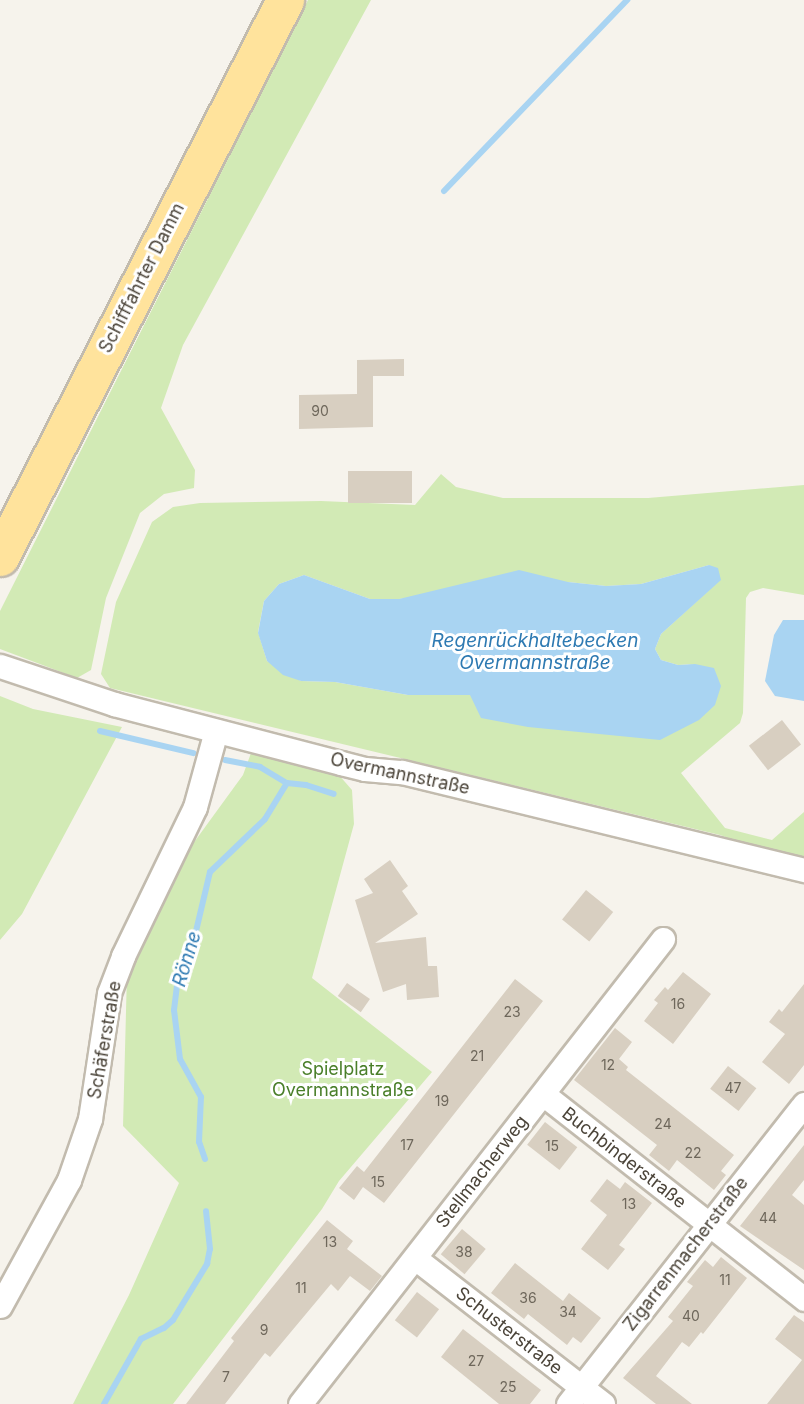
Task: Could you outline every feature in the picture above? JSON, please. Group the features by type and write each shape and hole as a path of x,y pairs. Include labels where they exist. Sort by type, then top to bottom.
{"main road":[{"name":"Schifffahrter Damm","path":"0,557 285,0"}],"street":[{"name":"Overmannstraße","path":"0,666 114,704 365,769 402,772 804,870"},
{"name":"Schäferstraße","path":"0,1306 69,1180 90,1119 109,993 123,956 195,807 216,731"},
{"name":"Stellmacherweg","path":"300,1404 663,939"},
{"name":"Buchbinderstraße","path":"543,1094 804,1299"},
{"name":"Zigarrenmacherstraße","path":"575,1396 804,1104"},
{"name":"Schusterstraße","path":"415,1258 575,1396 603,1404"}],"green space":[{"path":"308,0 371,0 183,345 161,408 195,470 194,488 164,494 140,513 106,598 91,670 77,678 0,649 0,611"},
{"path":"441,474 456,487 503,498 648,498 804,485 804,595 763,588 750,592 746,598 743,713 740,723 681,773 725,828 772,840 804,812 804,860 776,855 720,835 110,688 101,674 116,602 152,522 173,507 200,503 321,501 415,505","holes":["709,565 720,580 661,634 655,649 661,660 678,665 695,664 471,695 408,695 335,682 301,681 267,661 258,632 264,601 279,584 304,575 370,599 399,599 568,582 606,586 641,584"]},
{"path":"0,696 33,709 122,727 22,914 0,940"},
{"name":"Spielplatz Overmannstraße","path":"251,753 338,774 352,790 354,824 312,978 432,1072 339,1181 322,1209 173,1404 73,1404 129,1295 179,1183 123,1126 127,973 184,856 243,775"}],"water":[{"name":"Regenrückhaltebecken Overmannstraße","path":"709,565 718,568 721,580 661,634 655,649 661,660 678,665 695,664 714,668 721,686 715,705 699,720 660,740 528,727 481,718 470,695 408,695 335,682 301,681 283,675 267,661 258,633 264,601 279,584 304,575 370,599 399,599 519,570 568,582 606,586 641,584"},
{"path":"783,620 804,620 804,701 775,696 765,681 774,635"}],"building":[{"path":"404,359 404,376 373,376 373,427 299,429 299,395 357,394 357,360"},
{"path":"348,471 412,471 412,503 348,503"},
{"path":"782,720 801,744 768,770 749,746"},
{"path":"390,860 408,886 402,891 418,914 375,943 426,937 428,966 437,966 439,997 407,1000 406,984 383,992 355,900 373,893 364,879"},
{"path":"586,890 613,912 589,942 562,920"},
{"path":"683,972 711,994 673,1044 644,1021 658,1003 654,1000 665,987 668,990"},
{"path":"515,979 543,1001 384,1203 363,1187 354,1200 339,1188 357,1166 364,1172"},
{"path":"347,983 370,999 361,1012 338,996"},
{"path":"804,984 804,1065 789,1084 762,1062 785,1034 769,1022 779,1009 782,1012"},
{"path":"615,1028 632,1042 619,1059 628,1067 626,1070 734,1155 721,1171 726,1175 714,1190 677,1160 669,1171 649,1155 657,1145 574,1080"},
{"path":"728,1066 756,1088 739,1111 710,1089"},
{"path":"545,1122 577,1147 559,1170 527,1145"},
{"path":"804,1145 804,1180 792,1195 804,1205 804,1270 740,1226"},
{"path":"607,1179 620,1189 625,1182 652,1203 619,1245 625,1249 608,1270 581,1249 607,1215 590,1201"},
{"path":"327,1220 353,1241 347,1249 382,1276 370,1291 350,1276 338,1291 331,1284 270,1357 265,1353 225,1404 186,1404 234,1341 231,1338"},
{"path":"462,1229 486,1249 465,1274 441,1254"},
{"path":"721,1257 747,1278 703,1334 701,1332 689,1347 682,1342 656,1376 692,1404 656,1404 623,1378 673,1321 668,1317 693,1286 687,1282 705,1260 713,1267"},
{"path":"515,1263 563,1301 569,1293 601,1318 581,1343 573,1337 567,1345 528,1314 524,1319 491,1293"},
{"path":"417,1292 439,1309 417,1338 395,1320"},
{"path":"794,1315 804,1322 804,1404 767,1404 802,1360 775,1339"},
{"path":"463,1329 541,1390 530,1404 499,1404 441,1357"}],"waterway":[{"path":"444,191 627,0"},
{"name":"Rönne","path":"100,731 193,753"},
{"name":"Rönne","path":"225,760 260,767 287,783 306,785 334,794"},
{"name":"Rönne","path":"205,1159 199,1142 201,1097 180,1059 174,1010 178,978 192,948 210,872 265,819 287,783"},
{"name":"Rönne","path":"104,1404 141,1339 164,1328 173,1320 207,1264 210,1249 206,1211"}]}
